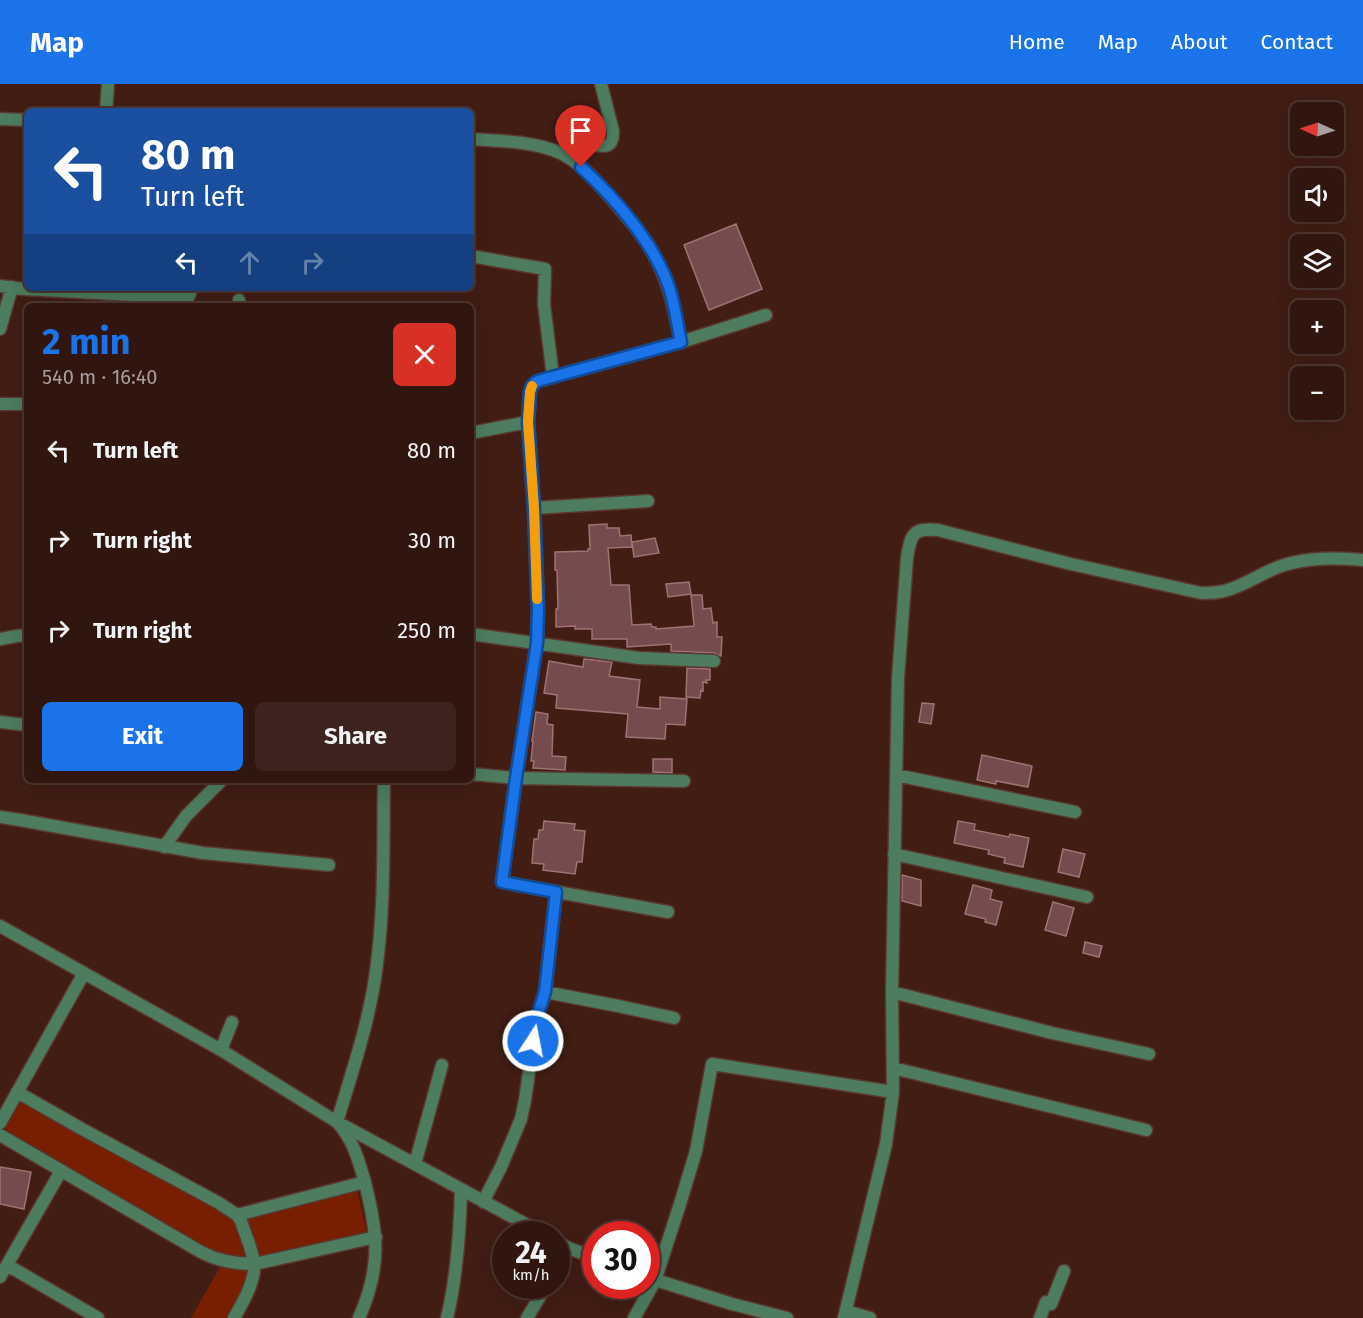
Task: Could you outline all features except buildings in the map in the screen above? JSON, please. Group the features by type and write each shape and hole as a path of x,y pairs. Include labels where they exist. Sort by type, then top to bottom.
{"street":[{"path":"106,108 108,84"},
{"path":"569,157 577,146 585,144 604,146 611,142 613,131 601,84"},
{"path":"0,118 24,120"},
{"path":"474,139 536,145 554,150 569,157 588,173 641,234 656,257 669,287 681,342"},
{"path":"474,257 545,269 544,304 553,377"},
{"path":"0,329 16,286"},
{"path":"88,291 188,298 191,291"},
{"path":"668,912 502,882 537,643 534,508 528,422 530,392 536,382 681,342 766,315"},
{"path":"0,404 24,404"},
{"path":"474,432 528,422"},
{"path":"534,508 648,501"},
{"path":"870,1318 845,1315 886,1144 892,1092 898,678 909,543 915,533 924,529 938,531 1201,593 1227,591 1282,565 1307,559 1363,560"},
{"path":"474,634 639,658 714,661"},
{"path":"0,639 24,635"},
{"path":"0,722 24,725"},
{"path":"474,774 516,778 684,781"},
{"path":"896,775 1075,812"},
{"path":"164,847 186,816 219,783"},
{"path":"337,1122 358,1053 376,974 382,899 384,783"},
{"path":"0,817 202,853 329,865"},
{"path":"894,854 1087,897"},
{"path":"483,1202 521,1119 537,1017 545,992 556,892"},
{"path":"0,926 220,1050 337,1122 519,1221"},
{"path":"0,1123 84,973"},
{"path":"545,992 674,1018"},
{"path":"892,992 1052,1033 1149,1054"},
{"path":"220,1050 232,1022"},
{"path":"660,1253 696,1151 712,1064 892,1092"},
{"path":"415,1164 442,1065"},
{"path":"893,1068 1146,1131"},
{"path":"17,1092 237,1215 255,1264 246,1296 234,1318"},
{"path":"337,1122 345,1130 356,1152 375,1223 375,1264 359,1318"},
{"path":"0,1136 211,1257 231,1263 255,1264 376,1237"},
{"path":"0,1277 61,1171"},
{"path":"237,1215 365,1182"},
{"path":"447,1318 458,1253 461,1189"},
{"path":"7,1265 98,1318"},
{"path":"1040,1318 1046,1302 1051,1304 1064,1271"},
{"path":"660,1282 749,1314 788,1318"},
{"path":"527,1318 538,1299"},
{"path":"634,1318 642,1299"}],"shaded area":[{"path":"21,1100 233,1217 246,1258 233,1258 211,1251 5,1129"},
{"path":"357,1191 367,1232 258,1260 248,1219"},
{"path":"220,1267 250,1270 241,1294 227,1318 191,1318"}],"slow traffic":[{"path":"532,386 528,422 537,599"}],"route":[{"path":"533,1041 537,1017 545,992 556,892 502,882 537,643 534,508 528,422 530,392 532,386 541,380 681,342 669,287 656,257 641,234 581,167"}]}
